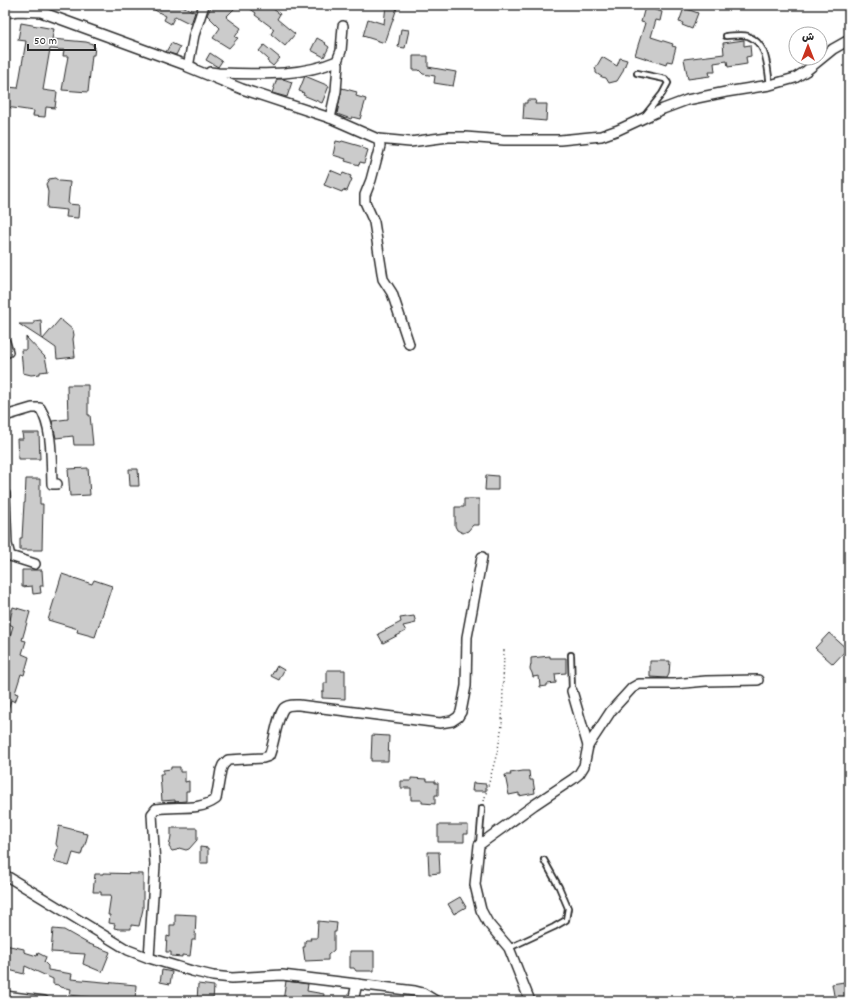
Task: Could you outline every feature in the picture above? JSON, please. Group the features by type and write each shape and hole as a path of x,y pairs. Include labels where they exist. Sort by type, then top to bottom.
{"street":[{"path":"188,67 194,35 204,5"},
{"path":"5,13 41,8 63,19 242,89 330,118 378,139 410,142 454,137 504,140 582,139 601,136 687,100 770,85 795,78 833,49 849,40"},
{"path":"330,118 336,91 337,61 341,51 343,26"},
{"path":"188,67 218,73 283,73 310,69 337,61"},
{"path":"378,139 380,146 371,180 365,195 365,202 374,222 383,279 392,293 408,344"},
{"path":"5,342 8,352"},
{"path":"5,416 32,408 40,408 45,419 48,433 52,484 57,484"},
{"path":"5,494 10,556 35,564"},
{"path":"149,958 155,865 151,820 152,814 156,809 200,806 208,804 216,799 222,765 228,760 263,758 269,756 281,714 284,708 288,705 300,705 440,723 452,721 458,717 461,712 466,686 467,637 482,557"},
{"path":"530,1001 509,948 488,923 481,910 475,885 479,845 579,774 584,766 588,746 611,711 632,688 639,684 758,680"},
{"path":"572,691 588,746"},
{"path":"5,875 128,950 192,971 232,978 282,976 415,991 423,993 436,1001"},
{"path":"353,1001 357,984"},
{"path":"5,996 44,1001"}],"lane":[{"path":"726,36 747,36 759,42 764,51 770,85"},
{"path":"637,73 665,79 668,82 662,94 643,118"},
{"path":"571,655 572,691"},
{"path":"479,845 482,808"},
{"path":"509,948 566,920 568,908 559,887 544,860"}],"path":[{"path":"482,808 498,749 502,725 504,650"}],"building":[{"path":"145,5 180,5 195,12 191,24 175,16 171,24 164,20 166,16"},
{"path":"212,5 238,5 226,17 241,28 235,37 238,38 229,48 213,38 220,28 207,15"},
{"path":"245,5 262,5 267,8 269,6 280,14 277,19 295,34 285,46 271,34 274,29 255,15 256,13"},
{"path":"386,5 398,5 385,43 363,36 368,19 384,24"},
{"path":"645,7 662,12 660,21 656,20 651,37 673,44 672,46 676,47 672,62 667,61 666,65 635,55 645,23 641,22"},
{"path":"684,8 698,13 692,29 682,25 683,23 679,22"},
{"path":"21,23 54,29 52,39 86,42 93,44 95,47 94,55 92,55 88,92 62,90 68,56 63,56 64,50 50,49 43,90 57,92 55,108 46,107 45,117 33,116 34,111 6,107 8,87 18,88 26,41 18,40"},
{"path":"401,29 409,30 405,48 398,47"},
{"path":"317,38 326,43 325,44 329,47 324,57 311,50"},
{"path":"744,40 744,46 750,45 751,56 746,57 747,64 728,67 727,61 714,63 715,72 709,72 710,76 688,79 684,59 724,54 723,43"},
{"path":"171,43 180,47 176,55 166,52"},
{"path":"264,45 280,58 273,66 259,51"},
{"path":"210,53 222,61 218,67 206,60"},
{"path":"413,56 428,56 428,67 456,72 453,86 434,83 435,76 423,74 419,70 413,70"},
{"path":"602,57 617,66 620,58 627,60 617,81 609,83 606,78 596,73 595,69"},
{"path":"305,76 329,86 322,103 303,95 304,93 299,91"},
{"path":"277,79 292,82 287,97 272,93"},
{"path":"342,88 357,92 356,96 366,99 360,119 352,117 351,119 337,114"},
{"path":"527,100 536,100 535,104 547,104 546,121 523,119 524,103 527,103"},
{"path":"336,141 342,141 368,150 364,163 360,162 359,165 345,161 346,159 333,155"},
{"path":"330,170 342,175 343,173 351,176 350,178 352,179 347,191 343,190 342,192 324,185"},
{"path":"55,178 59,181 70,182 68,204 79,205 78,218 66,217 67,210 47,208 48,192 46,184 49,179"},
{"path":"60,319 73,330 75,357 57,359 56,348 43,339"},
{"path":"41,320 42,339 19,324 34,324 34,321"},
{"path":"26,337 45,357 48,371 31,375 23,373 21,350 26,350"},
{"path":"67,385 88,385 88,415 90,415 93,445 74,445 73,436 56,438 52,421 68,419"},
{"path":"22,433 39,433 40,459 18,459 17,439 23,439"},
{"path":"88,468 90,495 70,496 68,469"},
{"path":"129,469 138,469 139,486 130,486"},
{"path":"486,475 498,476 498,490 485,490"},
{"path":"26,479 40,479 40,504 43,504 42,550 20,550"},
{"path":"464,499 479,499 479,525 473,525 468,531 463,533 457,530 455,526 455,507 464,507"},
{"path":"22,570 42,570 43,586 40,586 41,593 33,594 32,586 22,587"},
{"path":"62,574 92,584 94,580 112,586 95,637 77,632 78,629 48,620"},
{"path":"13,607 30,612 22,640 26,641 22,654 29,657 24,675 21,674 15,693 18,694 15,702 11,700 5,716 5,653 13,626 9,624"},
{"path":"414,616 416,623 403,626 406,631 383,643 378,634 401,622 400,618"},
{"path":"829,633 847,649 833,664 815,648"},
{"path":"550,656 550,658 566,658 566,673 555,674 556,683 547,684 547,686 540,687 539,676 533,677 530,669 531,658"},
{"path":"650,661 670,661 669,674 667,678 650,677"},
{"path":"277,666 284,670 279,680 271,676"},
{"path":"327,670 345,670 345,699 322,698 324,683 327,683"},
{"path":"372,735 389,736 388,761 371,761"},
{"path":"171,767 180,767 180,772 185,772 185,782 189,781 189,791 186,791 186,801 162,801 160,774 163,774 163,770 171,769"},
{"path":"529,771 530,780 533,780 535,793 519,796 519,793 509,795 505,775 511,775 510,773"},
{"path":"411,778 427,779 427,781 435,781 435,783 438,783 438,795 435,795 435,804 422,803 422,800 411,800 411,788 401,788 401,781 411,781"},
{"path":"473,783 486,784 486,791 472,791"},
{"path":"438,825 468,825 468,834 464,834 464,842 438,842"},
{"path":"59,826 88,834 81,855 73,853 69,866 54,862 58,848 56,844"},
{"path":"171,828 197,828 197,840 189,849 186,850 179,848 172,851 169,847"},
{"path":"200,847 208,848 208,863 200,863"},
{"path":"428,852 439,852 440,873 429,874"},
{"path":"95,874 143,874 143,909 139,926 131,925 131,929 119,929 114,928 115,924 109,923 110,915 108,915 111,895 101,895 101,892 93,892"},
{"path":"460,897 466,907 454,914 448,904"},
{"path":"175,914 196,915 195,940 192,940 190,956 171,956 171,952 166,952 167,936 170,937 170,925 175,925"},
{"path":"318,921 337,923 336,932 334,932 334,950 328,955 328,960 305,961 303,947 305,947 306,940 311,940 310,938 317,938"},
{"path":"53,929 64,930 87,943 110,952 102,972 83,964 85,954 51,952"},
{"path":"5,945 24,949 24,952 37,956 38,953 46,957 44,962 48,966 48,970 72,974 71,979 136,985 135,1001 94,1000 94,998 70,995 71,989 53,984 53,979 25,966 24,974 5,969"},
{"path":"350,951 374,951 374,971 356,971 354,968 350,968"},
{"path":"162,970 172,972 170,984 160,982"},
{"path":"286,981 308,984 307,991 324,994 323,1001 283,1001"},
{"path":"844,982 847,1001 835,1001 832,984"},
{"path":"198,984 214,986 213,1001 197,1001"}]}
